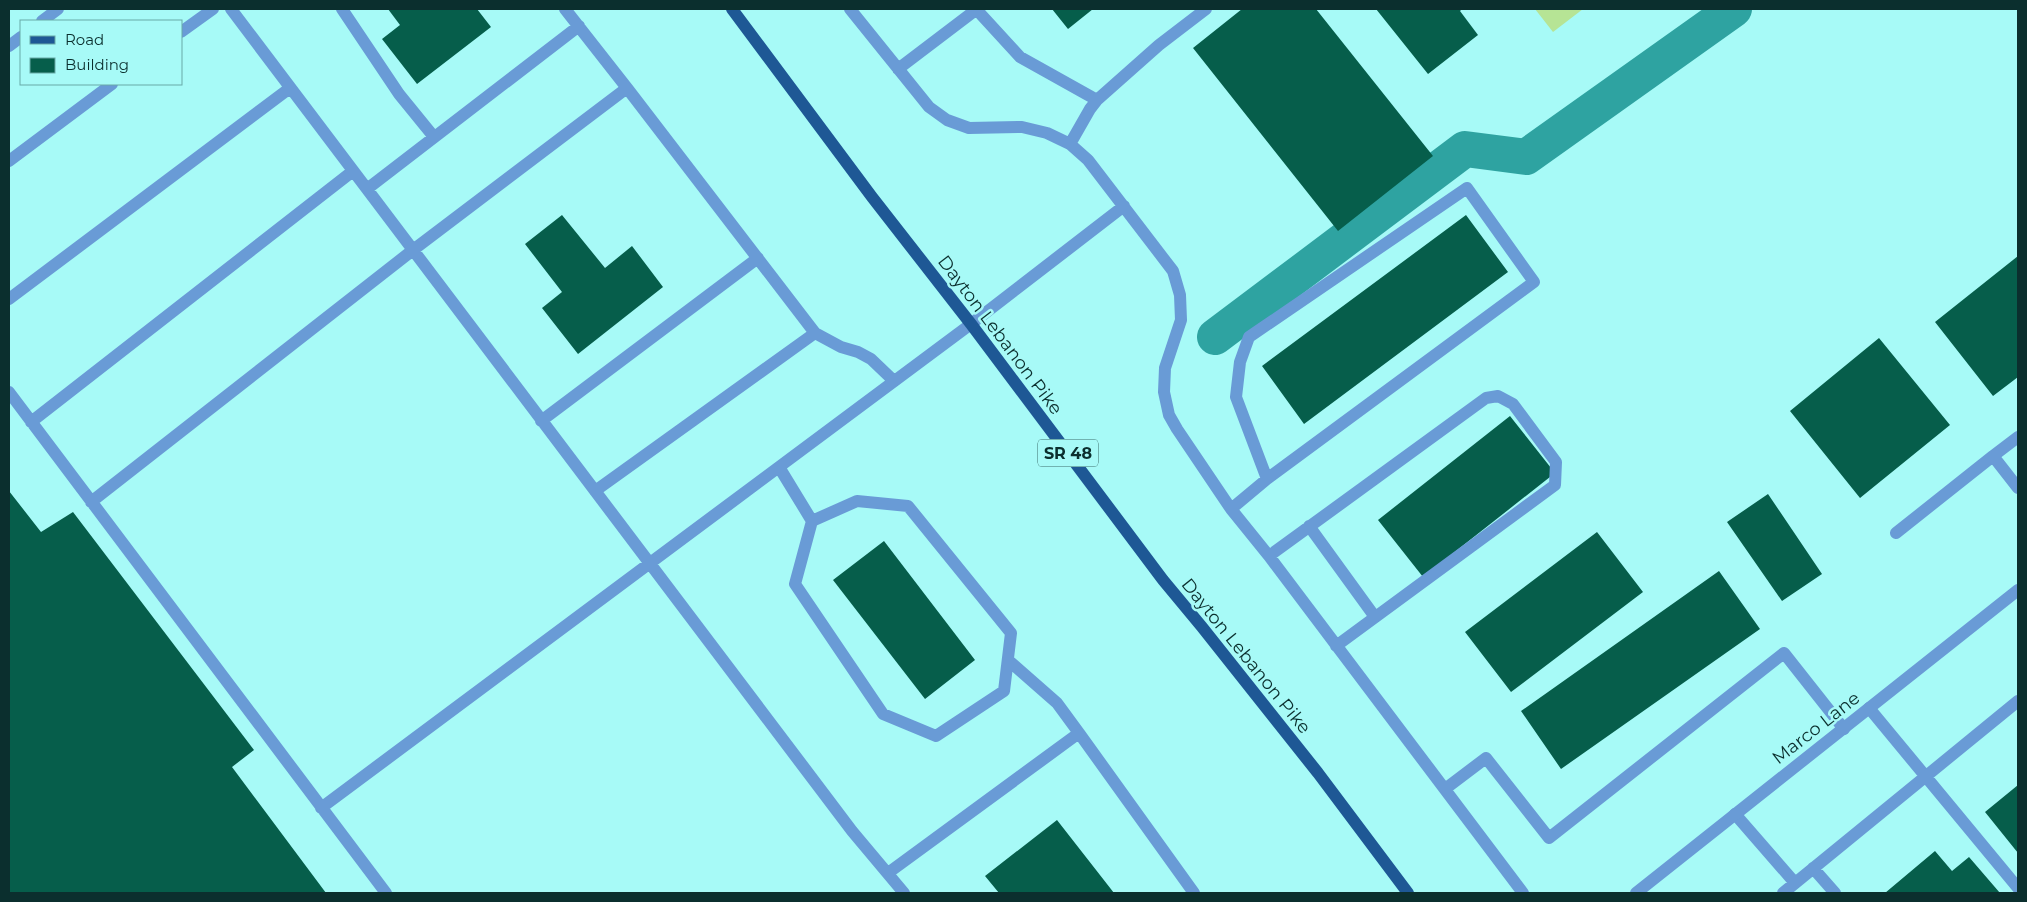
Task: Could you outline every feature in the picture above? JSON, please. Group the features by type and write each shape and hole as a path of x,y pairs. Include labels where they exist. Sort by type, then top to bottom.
{"main road":[{"name":"Dayton Lebanon Pike","path":"732,9 872,197 971,324 1163,580 1318,773 1408,893"}],"street":[{"path":"43,20 58,9"},
{"path":"182,31 213,9"},
{"path":"231,9 594,492 852,831 904,893"},
{"path":"342,9 400,94 434,137"},
{"path":"564,9 815,333 841,347 858,352 871,360 894,381"},
{"path":"850,9 928,107 947,120 969,128 1022,127 1047,132 1070,144 1088,160 1124,206 1173,271 1180,295 1181,320 1165,368 1164,392 1169,415 1230,509 1269,556 1523,893"},
{"path":"898,69 977,9 1020,57 1097,100"},
{"path":"1070,144 1097,100 1159,45 1206,9"},
{"path":"367,189 579,26"},
{"path":"9,46 20,38"},
{"path":"9,161 111,85"},
{"path":"9,299 290,88"},
{"path":"91,502 413,250 627,88"},
{"path":"31,422 353,171"},
{"path":"1230,509 1534,282 1467,188 1249,337 1240,362 1236,397 1267,480"},
{"path":"321,808 971,324 1124,206"},
{"path":"541,420 758,258"},
{"path":"594,492 815,333"},
{"path":"9,392 386,893"},
{"path":"1269,556 1486,398 1498,396 1514,404 1556,462 1555,486 1336,646"},
{"path":"1896,533 2018,437"},
{"path":"1993,456 2018,488"},
{"path":"779,466 812,521 795,584 883,714 936,736 1004,691 1011,633 908,506 857,501 812,521"},
{"path":"1309,526 1376,617"},
{"name":"Marco Lane","path":"1636,893 2018,590"},
{"path":"1444,789 1486,758 1549,838 1784,653 1844,729"},
{"path":"1008,660 1057,703 1194,893"},
{"path":"1783,893 2018,701"},
{"path":"1869,708 2018,888"},
{"path":"888,873 1079,733"},
{"path":"1735,814 1795,883"},
{"path":"1813,868 1835,893"}],"green space":[{"path":"1535,9 1583,9 1553,32"}],"building":[{"path":"388,9 477,9 491,27 417,84 382,39 400,25"},
{"path":"1052,9 1093,9 1068,29"},
{"path":"1242,9 1316,9 1433,156 1338,231 1193,48"},
{"path":"1376,9 1462,9 1460,11 1478,35 1428,74"},
{"path":"562,215 605,268 632,246 663,287 578,354 542,308 562,292 525,244"},
{"path":"1466,215 1508,272 1304,424 1262,366"},
{"path":"2018,256 2018,377 1993,396 1935,322"},
{"path":"1879,338 1950,425 1860,498 1790,411"},
{"path":"1510,416 1555,473 1423,577 1378,520"},
{"path":"9,491 41,532 73,512 254,750 232,767 326,893 9,893"},
{"path":"1768,494 1822,574 1782,601 1727,522"},
{"path":"1597,532 1643,592 1511,692 1465,632"},
{"path":"884,541 975,660 925,699 833,580"},
{"path":"1719,571 1760,629 1561,769 1521,711"},
{"path":"2018,785 2018,853 1985,812"},
{"path":"1057,820 1114,893 999,893 985,876"},
{"path":"1935,851 1952,871 1969,857 2000,893 1885,893"}],"waterway":[{"path":"1215,337 1465,149 1526,157 1734,9"}]}
